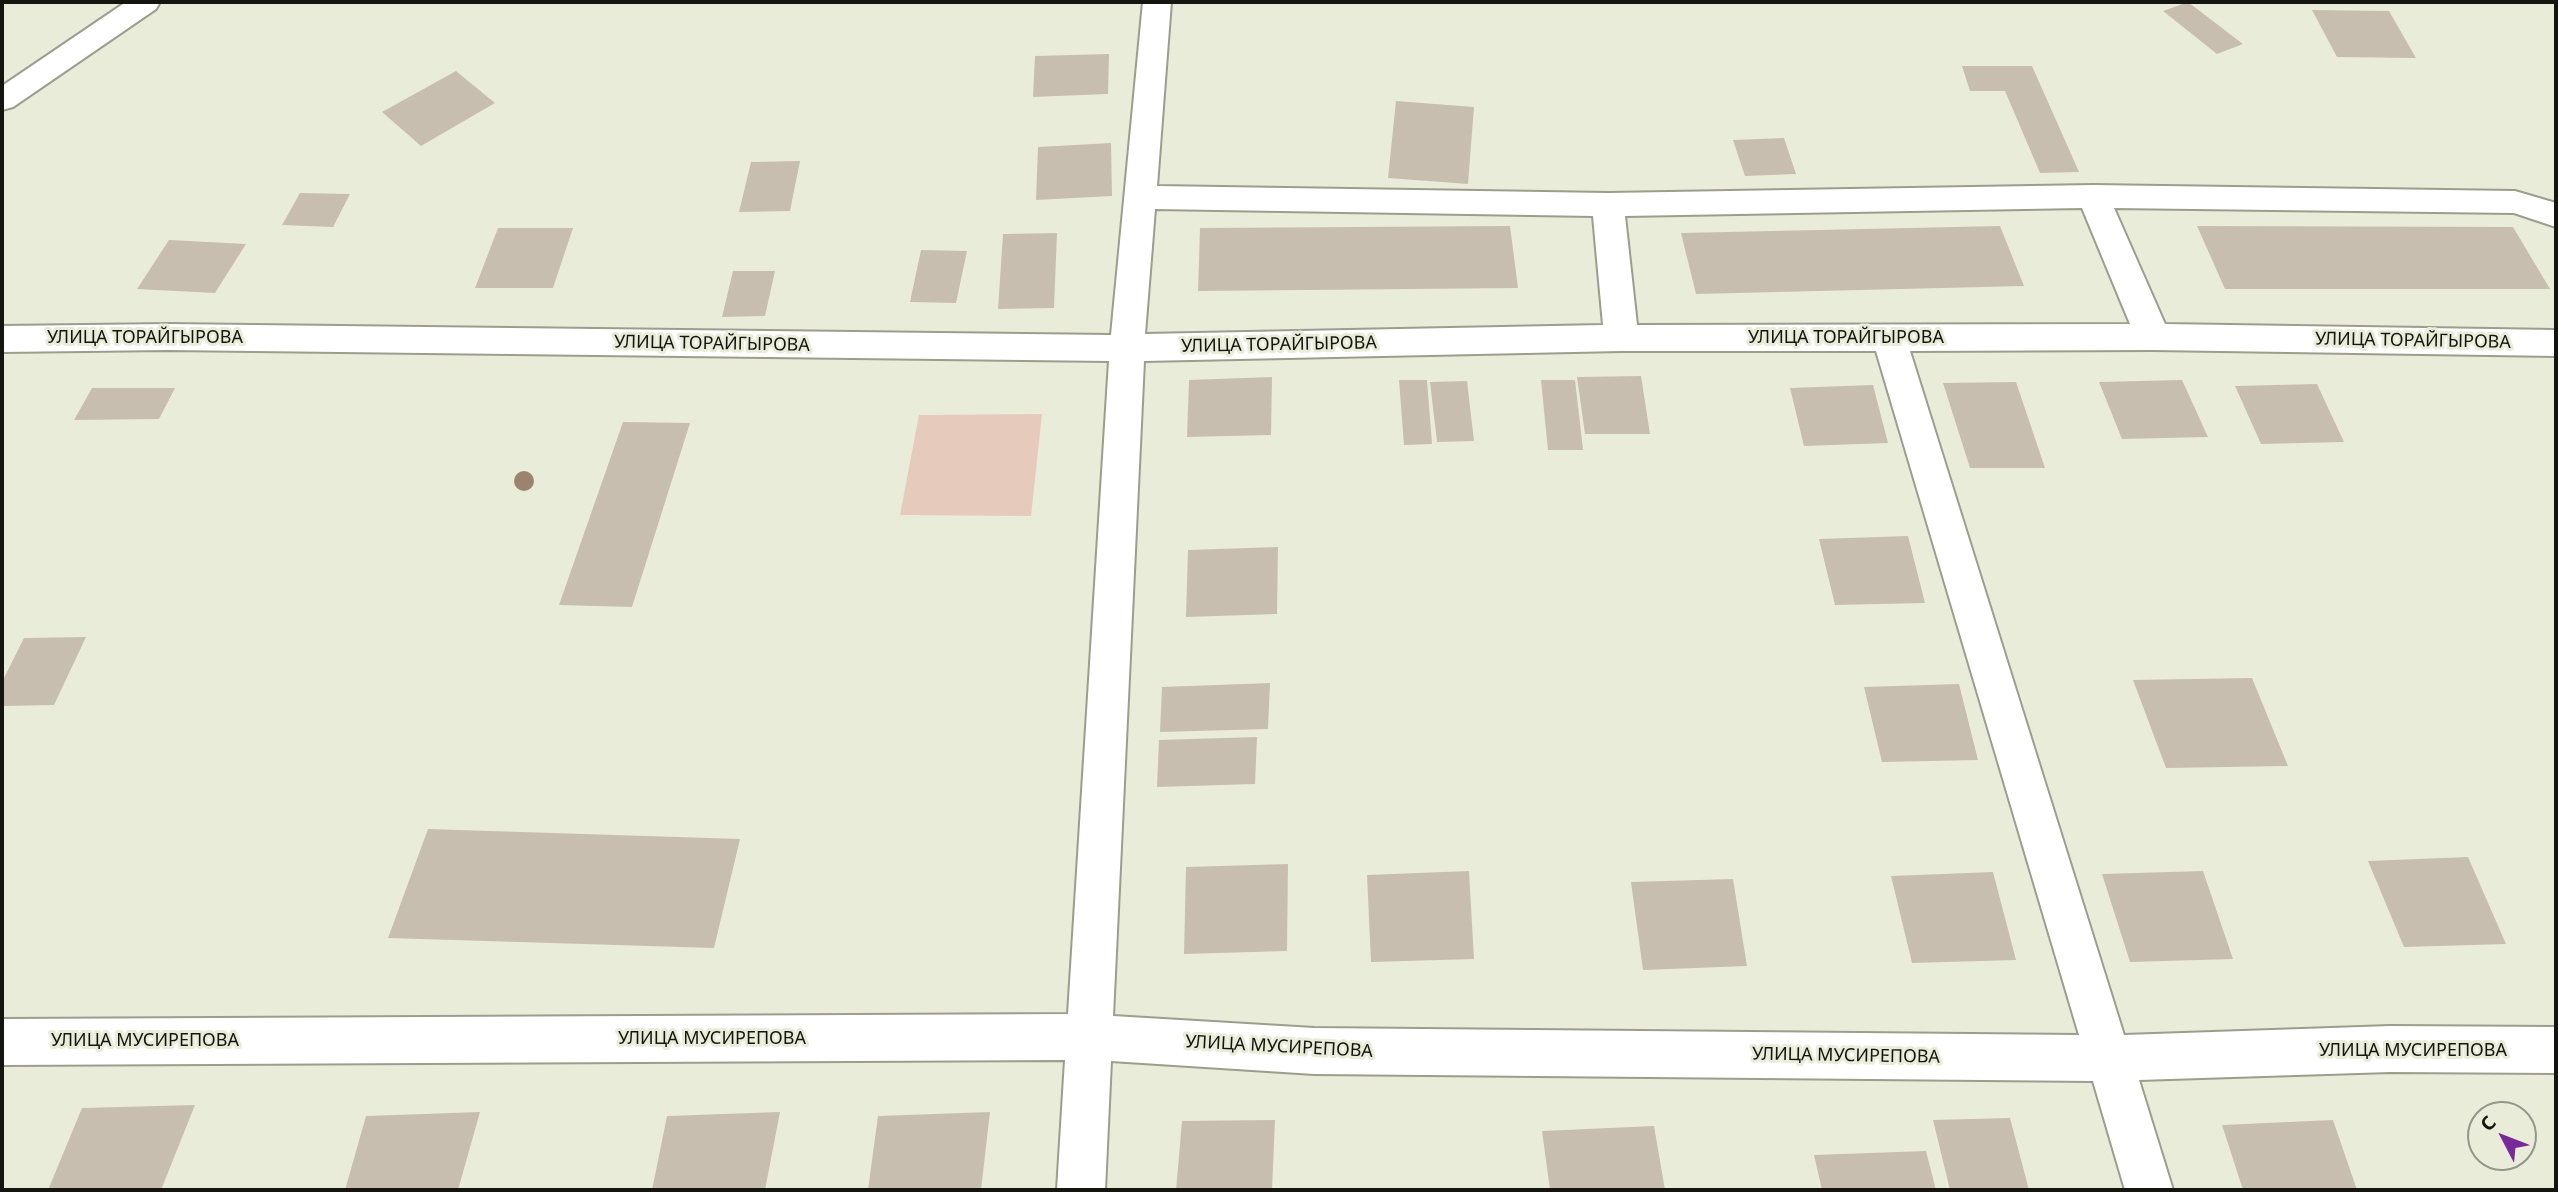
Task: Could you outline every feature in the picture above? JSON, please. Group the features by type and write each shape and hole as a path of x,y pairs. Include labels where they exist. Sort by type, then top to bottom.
{"street":[{"path":"2,100 146,2"},
{"path":"1082,1190 1127,348 1157,2"},
{"path":"1142,197 1608,205 2093,197 2515,202 2556,215"},
{"path":"2093,197 2153,337"},
{"path":"1608,205 1616,310 1621,338"},
{"name":"УЛИЦА ТОРАЙГЫРОВА","path":"2,339 168,337 1127,348 1621,338 2153,337 2556,343"},
{"path":"1889,338 2149,1190"},
{"name":"УЛИЦА МУСИРЕПОВА","path":"2,1042 1092,1037 1314,1051 2109,1058 2390,1049 2556,1050"}],"shaded area":[{"path":"1042,414 1031,516 900,515 919,415"}],"building":[{"path":"2188,2 2243,44 2217,54 2163,11"},
{"path":"2312,10 2389,11 2416,58 2337,57"},
{"path":"1109,54 1108,94 1033,97 1035,56"},
{"path":"1962,66 2032,66 2079,172 2040,173 2005,91 1970,91"},
{"path":"456,71 495,103 421,146 382,112"},
{"path":"1396,101 1474,107 1468,184 1388,178"},
{"path":"1784,138 1796,174 1745,176 1733,140"},
{"path":"1111,143 1112,196 1036,200 1038,147"},
{"path":"800,161 790,211 739,212 751,162"},
{"path":"300,193 350,194 333,227 282,225"},
{"path":"1510,226 1518,288 1198,291 1200,228"},
{"path":"2000,226 2024,286 1696,294 1681,233"},
{"path":"2197,226 2513,227 2550,289 2225,289"},
{"path":"498,228 573,228 553,288 475,288"},
{"path":"1057,233 1054,308 998,309 1003,234"},
{"path":"169,240 246,244 215,293 137,289"},
{"path":"921,250 967,251 956,303 910,302"},
{"path":"733,271 775,271 765,316 722,317"},
{"path":"1641,376 1650,434 1585,434 1577,377"},
{"path":"1272,377 1271,435 1187,437 1189,380"},
{"path":"1399,380 1427,380 1432,444 1404,445"},
{"path":"1541,380 1575,380 1583,450 1548,450"},
{"path":"2182,380 2208,437 2122,439 2099,382"},
{"path":"1467,381 1474,441 1437,442 1430,382"},
{"path":"2016,382 2045,468 1970,468 1943,383"},
{"path":"2317,384 2344,442 2261,444 2235,386"},
{"path":"1873,385 1888,443 1804,446 1790,388"},
{"path":"92,388 175,388 159,419 74,420"},
{"path":"623,422 690,423 632,607 559,605"},
{"path":"1908,536 1925,603 1835,605 1819,539"},
{"path":"1278,547 1277,614 1186,617 1188,550"},
{"path":"86,637 54,705 2,706 2,682 24,638"},
{"path":"2252,678 2288,766 2166,768 2133,680"},
{"path":"1270,683 1268,729 1160,732 1162,687"},
{"path":"1959,684 1978,760 1882,762 1864,687"},
{"path":"1257,737 1255,784 1157,787 1159,740"},
{"path":"428,829 740,839 714,948 388,938"},
{"path":"2468,857 2506,944 2404,947 2368,861"},
{"path":"1288,864 1287,951 1184,954 1186,867"},
{"path":"1469,871 1474,959 1371,962 1367,875"},
{"path":"2203,871 2233,959 2130,962 2102,874"},
{"path":"1993,872 2016,960 1912,963 1891,876"},
{"path":"1733,879 1747,966 1643,970 1631,882"},
{"path":"195,1105 161,1190 48,1190 82,1108"},
{"path":"480,1112 458,1190 345,1190 366,1116"},
{"path":"780,1112 765,1190 652,1190 667,1116"},
{"path":"990,1112 981,1190 868,1190 878,1116"},
{"path":"2010,1118 2029,1190 1950,1190 1933,1120"},
{"path":"1275,1120 1272,1190 1176,1190 1182,1121"},
{"path":"2333,1120 2357,1190 2243,1190 2222,1125"},
{"path":"1654,1126 1665,1190 1550,1190 1542,1131"},
{"path":"1926,1151 1936,1190 1822,1190 1814,1155"}]}
